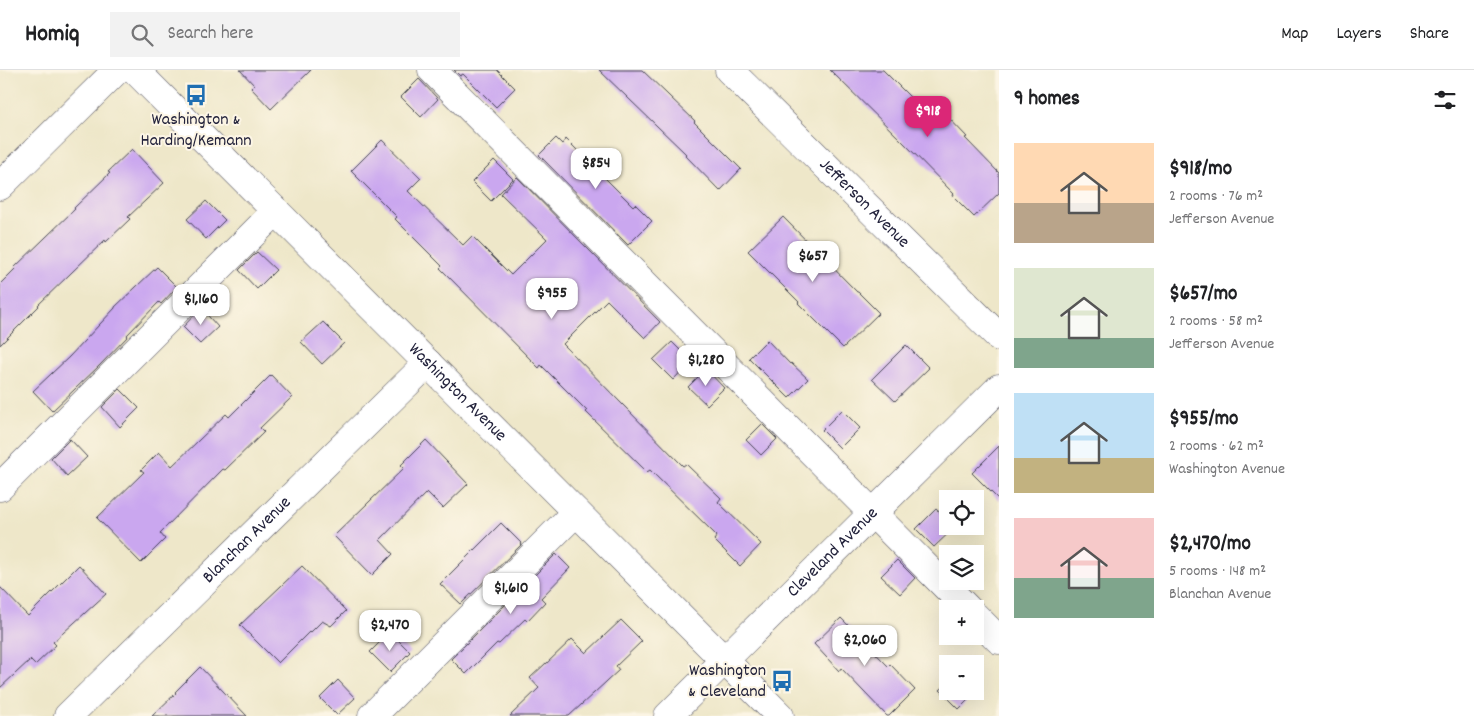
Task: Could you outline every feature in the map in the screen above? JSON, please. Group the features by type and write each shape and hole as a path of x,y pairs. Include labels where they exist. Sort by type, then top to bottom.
{"street":[{"path":"0,186 117,70"},
{"name":"Washington Avenue","path":"136,70 780,716"},
{"path":"432,70 959,600"},
{"name":"Jefferson Avenue","path":"729,70 999,337"},
{"path":"0,487 276,211"},
{"name":"Blanchan Avenue","path":"68,716 428,363"},
{"name":"Cleveland Avenue","path":"668,716 999,388"},
{"path":"372,716 576,512"},
{"path":"984,625 999,640"}],"building":[{"path":"240,70 311,70 271,109 251,88 254,85"},
{"path":"454,70 497,70 515,88 496,107 463,74 460,76"},
{"path":"599,70 642,70 741,169 720,191 686,154"},
{"path":"830,70 883,70 937,124 946,115 999,173 999,193 974,217 953,196 954,194"},
{"path":"419,79 438,99 421,117 401,97"},
{"path":"556,138 562,144 566,139 633,206 635,204 652,221 628,245 539,155"},
{"path":"382,140 421,178 408,191 463,245 472,236 511,275 547,239 501,194 517,177 660,322 645,338 607,300 563,344 683,466 686,464 721,498 718,502 761,544 740,566 714,540 717,536 650,470 647,472 541,365 539,368 440,268 442,266 351,171"},
{"path":"132,149 164,183 128,217 130,219 106,242 105,240 38,305 0,345 0,284"},
{"path":"494,160 513,179 491,201 472,182"},
{"path":"206,201 225,220 206,239 187,219"},
{"path":"783,217 879,313 843,348 748,251"},
{"path":"257,252 276,270 257,289 239,270"},
{"path":"157,267 177,287 161,304 159,302 99,366 52,411 33,391"},
{"path":"201,308 218,327 200,344 183,327"},
{"path":"323,322 344,343 322,364 301,342"},
{"path":"767,340 790,364 808,379 789,398 749,358"},
{"path":"672,342 691,361 673,380 653,360"},
{"path":"906,345 929,368 895,401 872,379"},
{"path":"706,369 724,388 707,405 688,387"},
{"path":"271,375 292,397 260,428 264,432 225,470 223,469 160,533 165,539 141,563 97,518 144,472 141,470 159,452 172,466 226,414 229,417"},
{"path":"120,389 139,408 120,427 102,407"},
{"path":"842,410 860,428 840,448 822,430"},
{"path":"762,424 777,439 761,455 746,440"},
{"path":"70,439 87,457 67,476 51,458"},
{"path":"426,440 468,484 443,508 427,492 380,540 393,554 372,575 334,536 404,468 401,465"},
{"path":"999,446 999,500 972,473"},
{"path":"936,509 939,512 939,535 947,535 934,547 916,529"},
{"path":"501,523 522,544 461,604 440,584"},
{"path":"556,554 570,568 541,598 545,602 527,621 525,619 499,644 497,643 466,674 451,659"},
{"path":"897,560 915,578 900,594 881,576"},
{"path":"79,565 106,594 53,642 56,645 35,665 30,660 0,688 0,587 28,616"},
{"path":"302,566 346,611 331,626 322,621 278,663 240,625"},
{"path":"841,618 888,666 890,664 915,690 889,716 841,668 839,671 814,644"},
{"path":"621,620 642,641 616,666 619,670 569,716 510,716 539,688 530,678 572,639 586,653"},
{"path":"390,632 410,652 390,672 370,652"},
{"path":"200,667 247,716 152,716 176,693"},
{"path":"338,680 355,698 337,715 320,698"},
{"path":"950,700 968,700 959,709"}],"place":[{"name":"Washington & Harding/Kemann","path":"196,95"},
{"name":"Washington & Cleveland","path":"782,681"}]}
